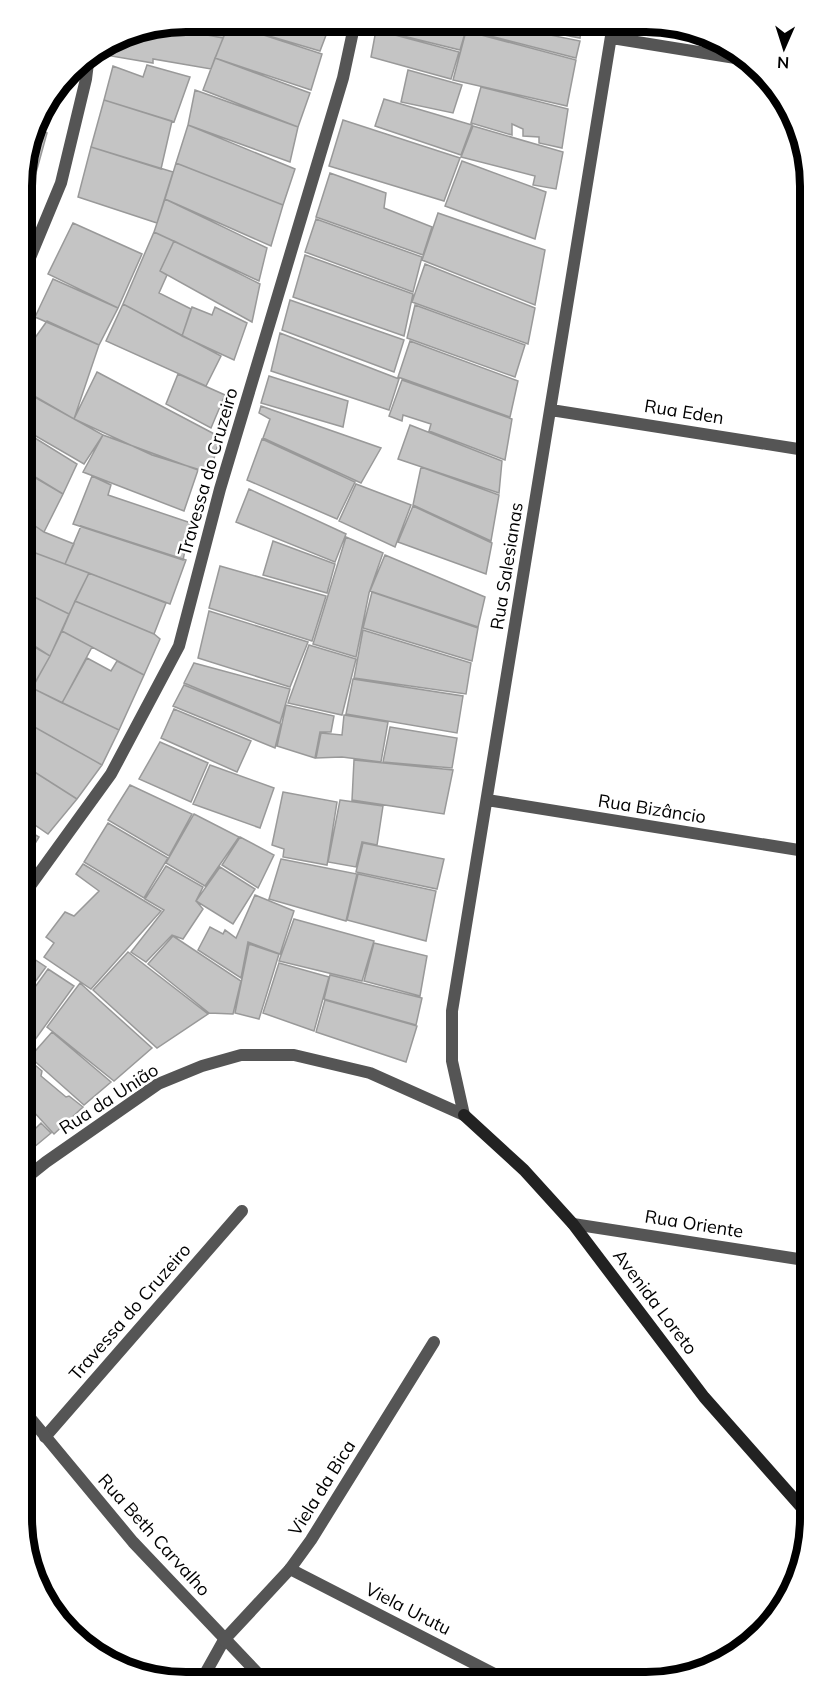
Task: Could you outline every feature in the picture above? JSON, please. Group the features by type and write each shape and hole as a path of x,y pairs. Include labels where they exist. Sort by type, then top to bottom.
{"street":[{"name":"Travessa do Cruzeiro","path":"32,883 111,774 179,646 220,489 343,78 353,32"},
{"name":"Rua Salesianas","path":"464,1115 452,1061 452,1011 612,32"},
{"path":"612,38 733,58"},
{"path":"32,253 61,183 87,67"},
{"name":"Rua Eden","path":"551,410 800,449"},
{"name":"Rua Bizâncio","path":"487,800 800,850"},
{"name":"Rua da União","path":"32,1173 158,1084 202,1066 241,1055 294,1055 370,1073 464,1115"},
{"name":"Avenida Loreto","path":"464,1115 524,1170 573,1224 704,1398 800,1506"},
{"name":"Travessa do Cruzeiro","path":"45,1437 242,1211"},
{"name":"Rua Oriente","path":"573,1224 800,1259"},
{"name":"Viela da Bica","path":"206,1672 224,1640 290,1569 311,1540 434,1342"},
{"name":"Rua Beth Carvalho","path":"32,1421 133,1542 256,1672"},
{"name":"Viela Urutu","path":"290,1569 491,1672"}],"building":[{"path":"191,32 223,38 211,69 153,59 153,63 111,56 112,50 126,43 155,34"},
{"path":"192,32 225,32 223,38"},
{"path":"226,32 254,32 322,54 311,90 215,58"},
{"path":"256,32 327,32 320,51"},
{"path":"376,32 384,32 459,52 451,79 371,57"},
{"path":"387,32 465,32 460,50"},
{"path":"466,32 576,60 567,106 453,80"},
{"path":"475,32 536,32 580,41 576,58"},
{"path":"549,32 581,32 580,38"},
{"path":"215,58 310,93 298,127 203,90"},
{"path":"147,65 190,77 174,122 104,100 113,66 143,77"},
{"path":"408,70 462,85 453,113 401,102"},
{"path":"481,87 568,109 562,148 539,143 539,137 523,136 523,129 512,124 512,135 471,123"},
{"path":"195,90 298,127 290,162 188,125"},
{"path":"384,99 472,125 461,155 375,126"},
{"path":"104,100 172,121 161,169 91,147"},
{"path":"343,120 460,158 444,201 329,166"},
{"path":"188,125 295,169 283,205 176,163"},
{"path":"473,126 563,152 556,189 533,185 535,176 461,157"},
{"path":"42,130 47,133 36,173 32,171 34,155"},
{"path":"91,147 173,172 157,223 78,197"},
{"path":"462,161 546,192 535,239 445,206"},
{"path":"176,163 283,205 271,246 165,199"},
{"path":"32,171 36,173 32,186"},
{"path":"330,173 386,193 384,208 432,227 423,255 316,217"},
{"path":"165,199 267,248 259,281 154,232"},
{"path":"438,213 545,250 535,305 422,260"},
{"path":"316,219 422,257 413,292 305,252"},
{"path":"73,223 142,254 118,308 48,274"},
{"path":"154,232 174,241 160,271 167,275 159,293 191,309 182,336 123,304"},
{"path":"174,241 260,284 252,322 160,271"},
{"path":"305,255 413,294 404,336 293,297"},
{"path":"425,264 535,308 528,344 412,302"},
{"path":"53,279 118,308 99,345 35,317"},
{"path":"290,300 404,340 394,372 282,330"},
{"path":"123,304 221,356 206,386 106,341"},
{"path":"415,305 525,345 515,377 407,338"},
{"path":"192,307 212,315 215,307 247,323 234,360 182,336"},
{"path":"47,321 99,345 74,419 32,395 32,342"},
{"path":"280,333 399,379 389,410 271,371"},
{"path":"410,341 518,381 510,417 398,377"},
{"path":"97,372 220,437 210,473 152,455 74,419"},
{"path":"178,374 225,395 211,428 166,404"},
{"path":"269,376 348,401 343,427 261,403"},
{"path":"402,380 512,419 505,460 429,431 431,424 403,415 402,421 389,416"},
{"path":"32,396 103,435 84,464 32,434"},
{"path":"261,406 381,448 361,483 263,438 270,419 259,413"},
{"path":"410,425 502,461 499,493 398,459"},
{"path":"103,435 198,470 184,511 83,472"},
{"path":"32,436 77,464 63,494 32,475"},
{"path":"262,439 355,482 337,519 247,480"},
{"path":"421,467 499,495 491,541 413,505"},
{"path":"32,476 63,494 44,532 32,524"},
{"path":"92,476 111,485 108,495 191,523 183,560 73,524"},
{"path":"356,484 411,505 395,547 339,521"},
{"path":"249,489 346,534 335,562 236,522"},
{"path":"413,506 492,543 486,574 398,542"},
{"path":"32,524 44,532 74,544 65,564 32,552"},
{"path":"81,526 186,560 170,604 65,564"},
{"path":"346,537 383,553 369,593 356,657 313,644"},
{"path":"273,541 335,564 327,593 263,575"},
{"path":"32,552 89,573 69,614 32,596"},
{"path":"385,555 485,597 478,627 370,591"},
{"path":"220,566 326,596 312,641 209,608"},
{"path":"89,573 166,603 154,634 75,601"},
{"path":"372,592 478,628 472,661 363,628"},
{"path":"32,596 69,614 50,656 32,646"},
{"path":"75,601 154,634 160,639 144,675 62,631"},
{"path":"209,611 308,642 290,687 198,658"},
{"path":"363,630 471,663 466,694 354,678"},
{"path":"62,631 92,647 62,703 32,688"},
{"path":"32,644 50,656 32,688"},
{"path":"309,645 356,659 342,715 288,703"},
{"path":"87,658 111,671 117,661 144,675 119,730 62,703"},
{"path":"194,663 290,689 280,723 184,683"},
{"path":"353,679 463,696 457,733 346,714"},
{"path":"184,685 281,724 275,748 173,706"},
{"path":"32,688 119,730 102,765 32,726"},
{"path":"286,705 334,716 331,732 320,732 315,758 277,746"},
{"path":"174,709 251,741 237,772 161,738"},
{"path":"344,715 388,722 381,762 342,757 316,758 321,733 342,735"},
{"path":"32,726 102,765 77,799 32,770"},
{"path":"390,727 457,738 452,768 383,762"},
{"path":"160,742 208,763 191,802 139,779"},
{"path":"354,760 453,770 444,814 352,800"},
{"path":"210,765 274,788 260,828 193,804"},
{"path":"32,770 77,799 48,834 32,823"},
{"path":"130,785 192,814 169,856 108,820"},
{"path":"283,792 337,802 327,865 283,857 284,849 272,845"},
{"path":"340,800 383,806 377,845 362,842 356,867 328,862"},
{"path":"194,814 239,837 205,886 166,863"},
{"path":"108,823 168,858 144,898 84,862"},
{"path":"32,833 39,837 32,848"},
{"path":"240,837 274,855 258,888 222,865"},
{"path":"363,843 444,859 437,889 356,872"},
{"path":"281,859 357,874 346,921 269,899"},
{"path":"83,864 161,911 91,989 44,957 54,943 46,937 65,912 74,916 99,891 76,874"},
{"path":"166,866 203,887 196,901 203,909 183,939 172,935 146,962 131,952 164,910 145,899"},
{"path":"220,867 255,889 233,924 196,901"},
{"path":"358,874 436,891 426,941 347,920"},
{"path":"255,895 294,911 280,954 248,942 241,978 198,950 210,927 223,934 225,930 236,938"},
{"path":"294,919 374,941 362,981 279,961"},
{"path":"173,936 241,981 233,1014 209,1013 148,964"},
{"path":"374,943 427,956 420,996 364,981"},
{"path":"249,944 279,954 259,1019 235,1013"},
{"path":"128,952 208,1014 157,1048 93,990"},
{"path":"32,958 46,967 32,986"},
{"path":"279,963 329,977 314,1031 263,1013"},
{"path":"48,969 74,986 32,1044 32,991"},
{"path":"330,975 422,998 416,1025 324,999"},
{"path":"80,983 152,1048 114,1081 47,1027"},
{"path":"325,1000 417,1026 406,1062 316,1032"},
{"path":"52,1032 111,1082 84,1105 32,1059 32,1055"},
{"path":"32,1062 42,1071 41,1076 66,1097 69,1096 83,1107 54,1134 32,1110"},
{"path":"41,1123 51,1133 32,1149 32,1126 35,1129"}]}
